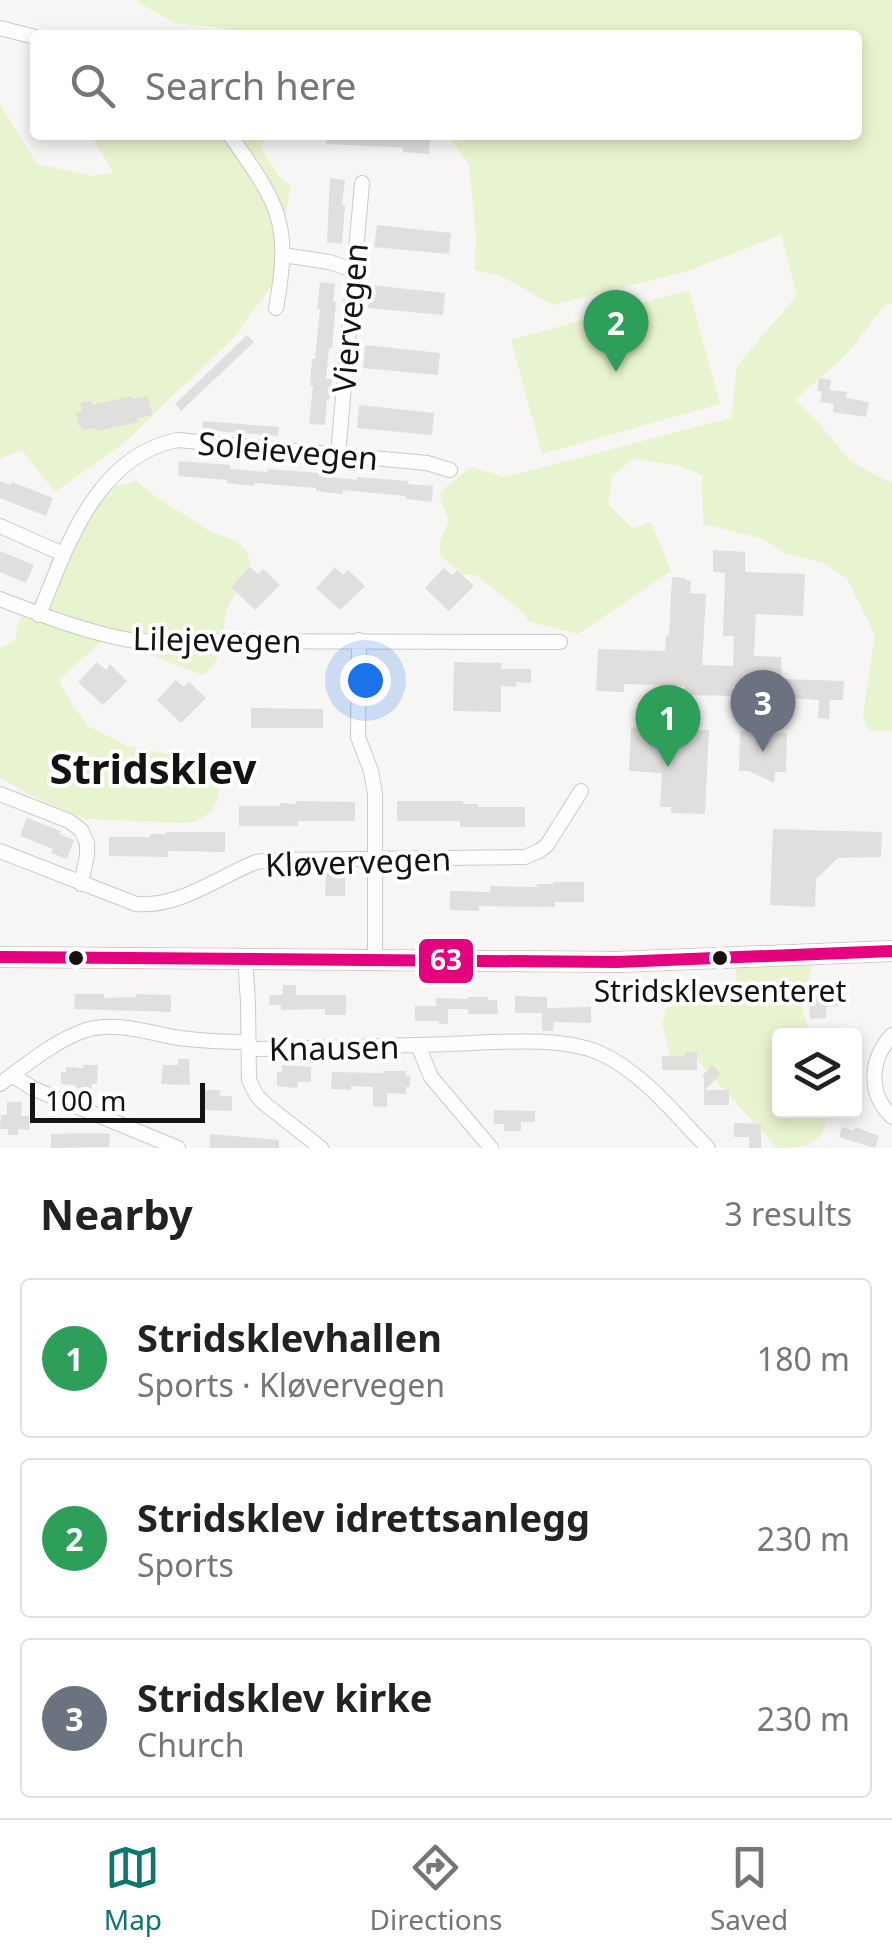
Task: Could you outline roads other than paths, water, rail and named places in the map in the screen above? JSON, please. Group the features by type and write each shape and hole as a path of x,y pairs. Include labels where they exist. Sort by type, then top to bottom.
{"street":[{"path":"0,28 30,36"},
{"path":"233,140 272,198 280,220 282,278 276,308"},
{"name":"Viervegen","path":"338,454 362,183"},
{"path":"282,255 353,270"},
{"name":"Soleievegen","path":"39,614 63,554 90,504 113,476 167,442 428,462 450,470"},
{"path":"0,526 63,554"},
{"name":"Lilejevegen","path":"0,599 102,636 136,642 560,642"},
{"path":"359,640 358,737 373,781 375,960"},
{"name":"Kløvervegen","path":"0,852 149,906 199,889 256,862 525,857 546,845 581,791"},
{"path":"0,794 69,821 81,830 87,855 81,884"},
{"path":"0,957 617,962 892,952"},
{"path":"245,959 249,1080 257,1096 322,1148"},
{"name":"Knausen","path":"6,1080 61,1042 100,1027 249,1046 529,1042 574,1046 594,1050 619,1063 708,1148"},
{"path":"892,1035 881,1048 873,1080 877,1096 892,1117"},
{"name":"Knausen","path":"418,1045 430,1077 491,1148"},
{"path":"6,1080 178,1148"}],"place":[{"name":"Stridsklev idrettsanlegg","path":"616,372"},
{"name":"Stridsklev kirke","path":"763,752"},
{"name":"Stridsklevhallen","path":"668,767"},
{"name":"Stridsklevsenteret","path":"720,958"}],"district":[{"name":"Stridsklev","path":"153,767"}]}
